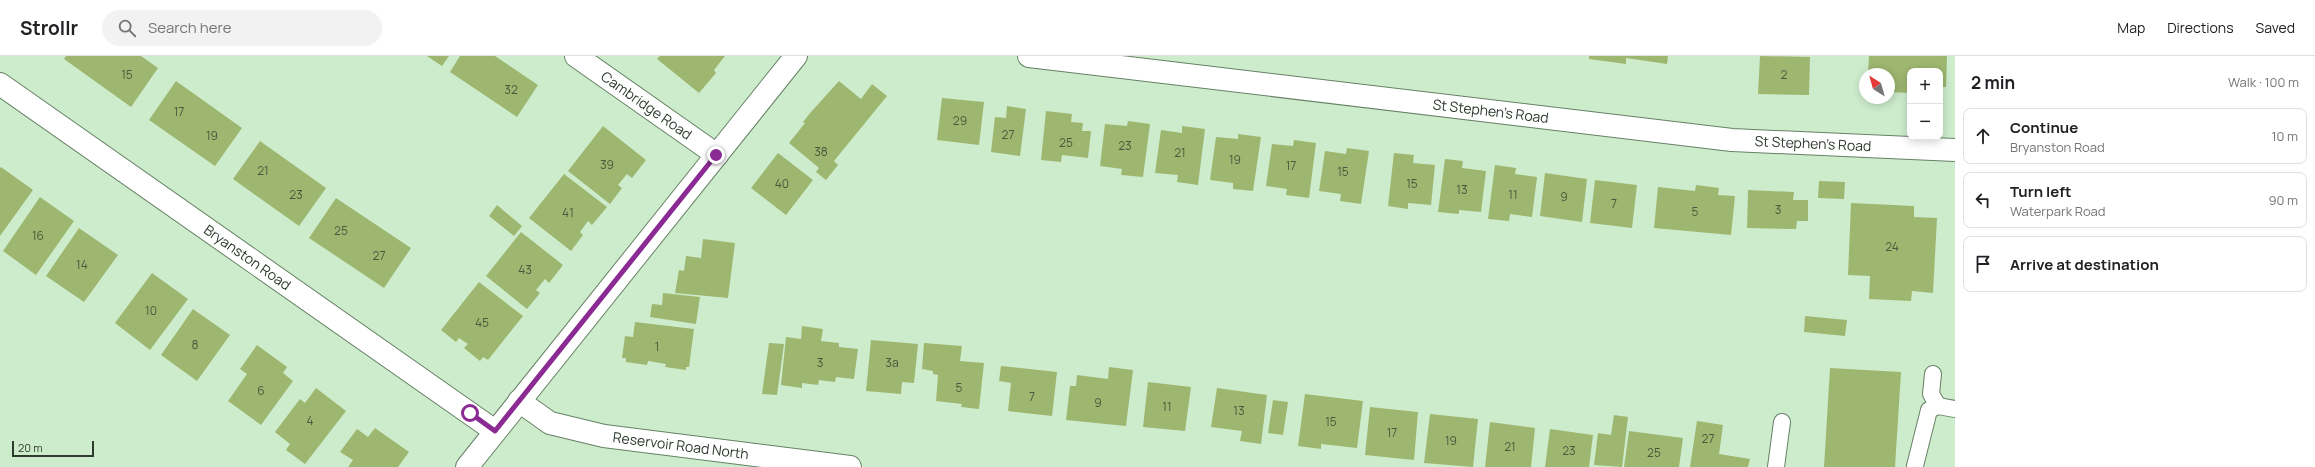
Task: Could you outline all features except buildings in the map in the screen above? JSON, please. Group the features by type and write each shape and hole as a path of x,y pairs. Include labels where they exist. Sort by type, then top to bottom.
{"street":[{"name":"Cambridge Road","path":"576,56 716,155"},
{"path":"467,467 796,56"},
{"name":"St Stephen's Road","path":"1028,56 1732,140 1955,150"},
{"name":"Bryanston Road","path":"0,84 495,431"},
{"name":"Reservoir Road North","path":"519,401 550,423 604,436 850,467"}],"lane":[{"path":"1932,374 1931,394 1938,406"},
{"path":"1915,466 1929,410 1938,406 1955,408"},
{"path":"1776,467 1782,422"}],"route":[{"path":"470,413 495,431 653,236 716,155"}]}
